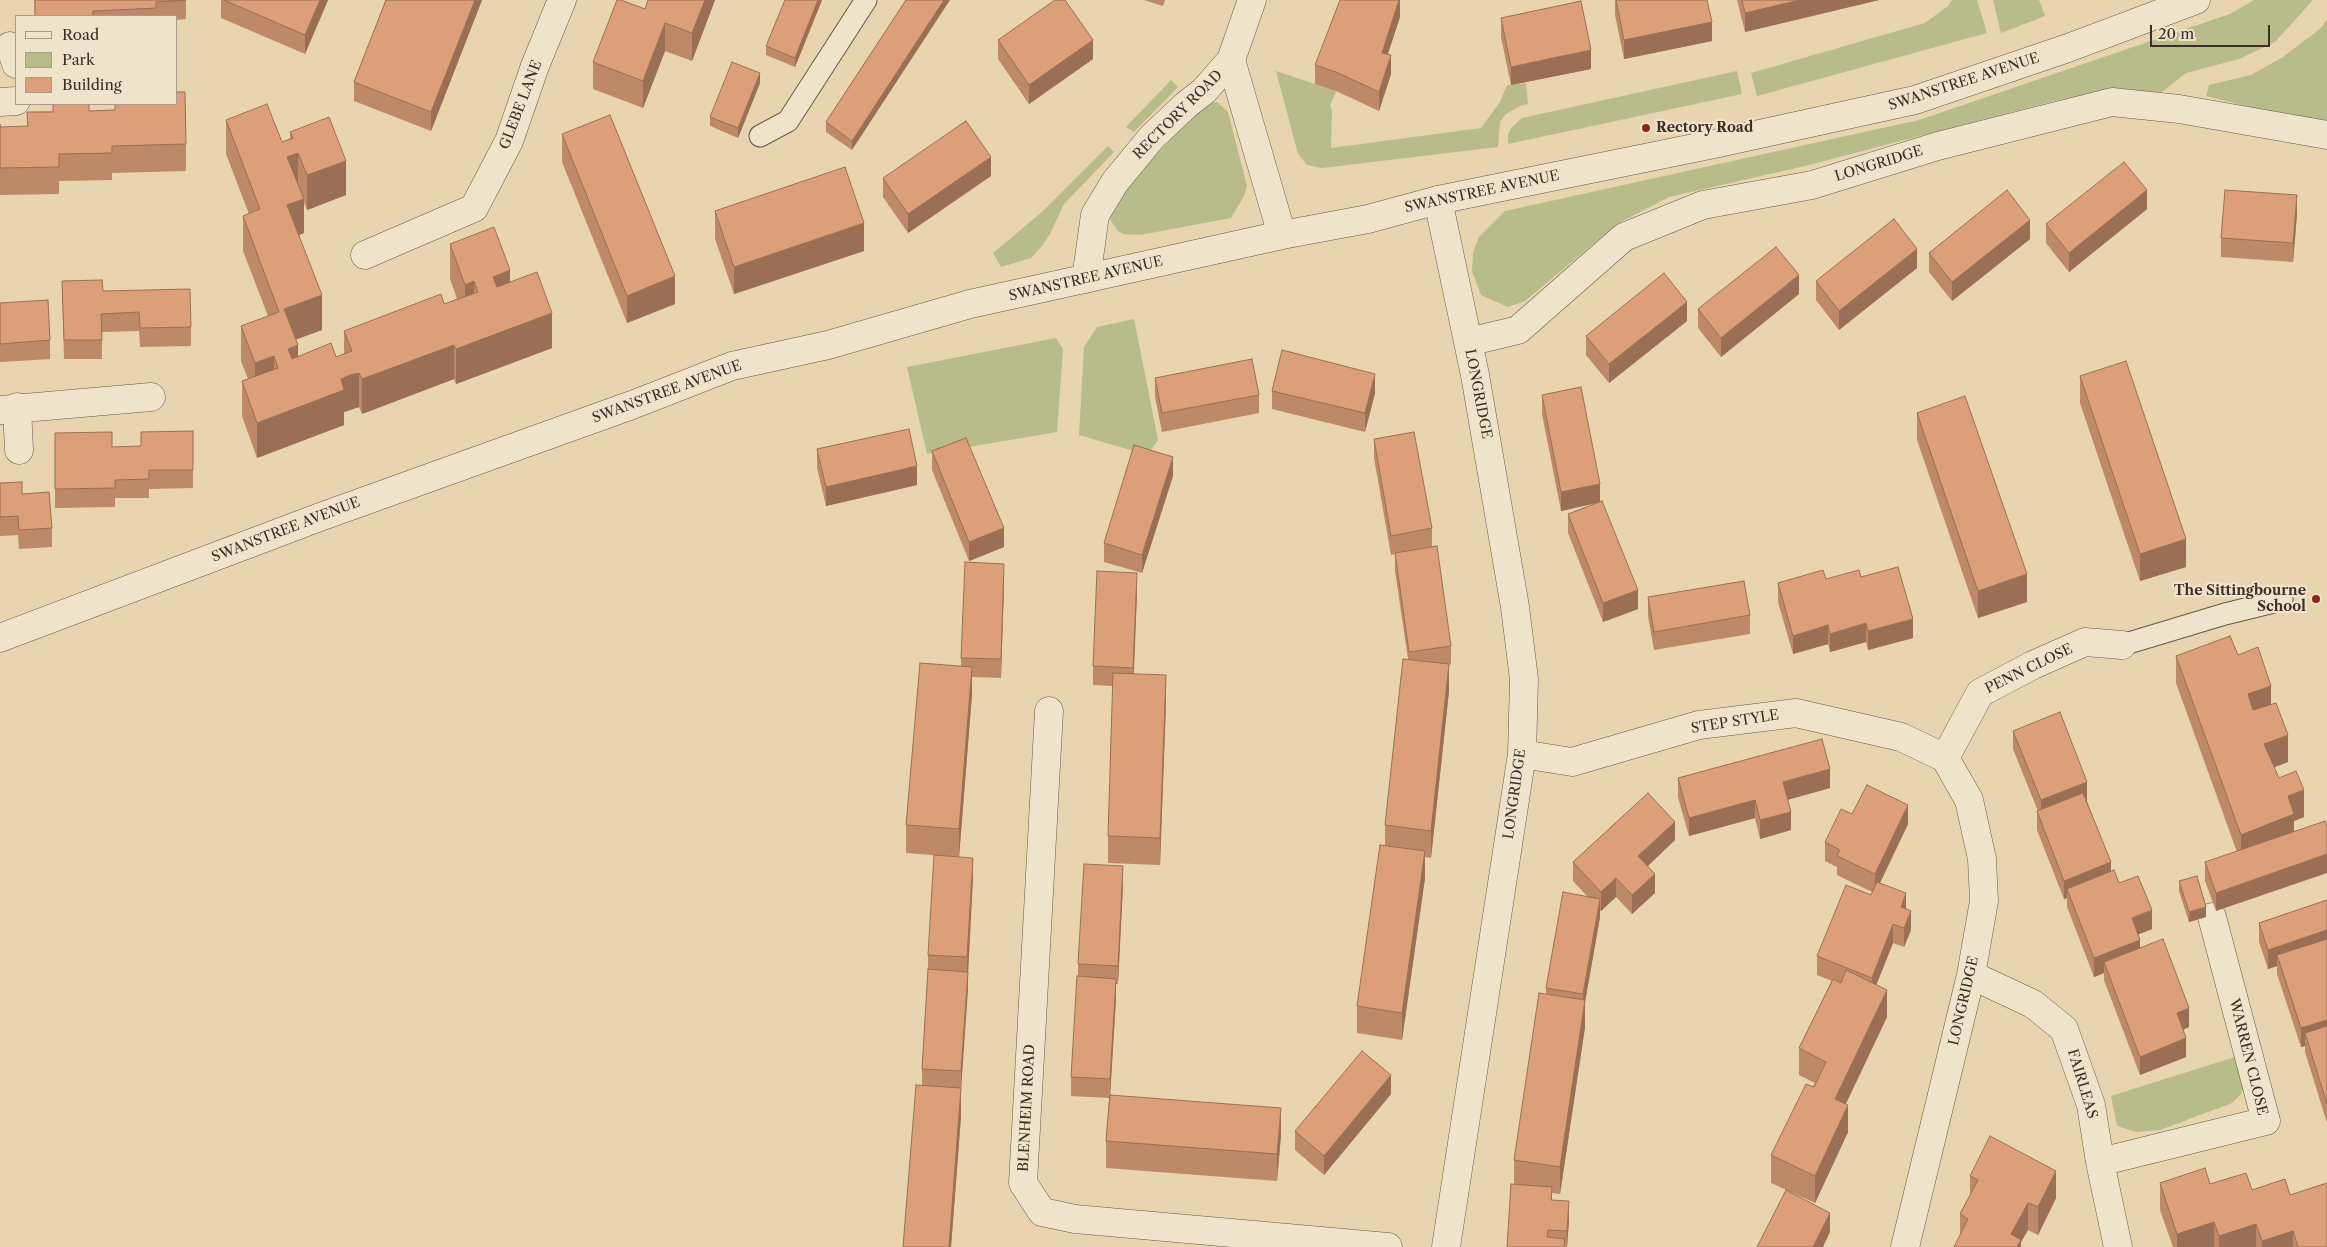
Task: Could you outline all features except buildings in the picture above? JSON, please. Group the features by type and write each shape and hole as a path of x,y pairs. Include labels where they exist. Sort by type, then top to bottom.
{"street":[{"name":"GLEBE LANE","path":"364,256 474,208 509,141 535,66 562,0"},
{"name":"RECTORY ROAD","path":"1086,279 1095,215 1115,182 1152,137 1186,105 1204,92 1231,60 1252,0"},
{"name":"SWANSTREE AVENUE","path":"0,638 311,521 632,405 732,366 828,345 970,304 1282,235 1368,219 1438,200 1714,144 1915,100 2068,48 2196,0"},
{"name":"RECTORY ROAD","path":"1231,60 1282,235"},
{"path":"0,102 15,101"},
{"name":"LONGRIDGE","path":"1468,342 1518,330 1624,237 1703,205 1812,185 1938,146 2112,102 2179,109 2327,135"},
{"name":"LONGRIDGE","path":"1438,200 1468,342 1515,607 1524,679 1522,754 1446,1247"},
{"path":"19,450 8,409 151,397"},
{"name":"PENN CLOSE","path":"1944,758 1980,693 2033,665 2085,642 2122,645"},
{"name":"BLENHEIM ROAD","path":"1049,711 1023,1182 1042,1212 1075,1219 1388,1247"},
{"name":"STEP STYLE","path":"1522,754 1572,762 1699,725 1796,713 1901,737 1944,758"},
{"name":"LONGRIDGE","path":"1906,1247 1970,975 1984,901 1982,859 1969,800 1944,758"},
{"name":"WARREN CLOSE","path":"2100,1162 2266,1121 2212,917"},
{"name":"FAIRLEAS","path":"1970,975 2033,1004 2064,1029 2091,1105 2100,1162 2118,1247"}],"lane":[{"path":"760,136 788,121 866,0"},
{"path":"2122,645 2225,614 2282,600"}],"green space":[{"path":"1952,0 1977,0 1987,33 1757,96 1751,73 1925,23 1948,6"},
{"path":"1993,0 2039,0 2045,16 2001,33"},
{"path":"2254,0 2313,0 2275,42 2239,59 2186,73 2158,95 2114,89 2050,102 1805,166 1669,197 1617,224 1525,301 1508,307 1481,295 1472,271 1473,253 1479,237 1505,211 1919,120 2230,14"},
{"path":"2327,19 2327,123 2293,118 2206,96 2209,85 2251,75 2283,57 2321,28"},
{"path":"1276,71 1336,91 1330,106 1332,110 1331,148 1481,128 1500,102 1507,85 1526,83 1528,104 1506,114 1500,122 1498,147 1322,168 1307,165 1298,154"},
{"path":"1737,71 1742,94 1508,144 1508,135 1511,128 1522,118"},
{"path":"1171,80 1178,87 1134,132 1126,127"},
{"path":"1217,102 1228,112 1247,186 1244,196 1231,218 1140,235 1123,234 1118,231 1111,221 1108,212 1110,202 1204,105"},
{"path":"1108,146 1114,152 1064,204 1050,234 1042,246 1031,258 1001,267 993,253 1043,211"},
{"path":"1134,319 1158,440 1147,455 1079,435 1084,347 1097,327"},
{"path":"1056,338 1063,349 1057,432 927,454 907,367"},
{"path":"2241,1055 2246,1080 2241,1094 2232,1103 2160,1130 2136,1132 2117,1126 2111,1096"}],"place":[{"name":"Rectory Road","path":"1646,128"},
{"name":"The Sittingbourne School","path":"2316,599"}]}
